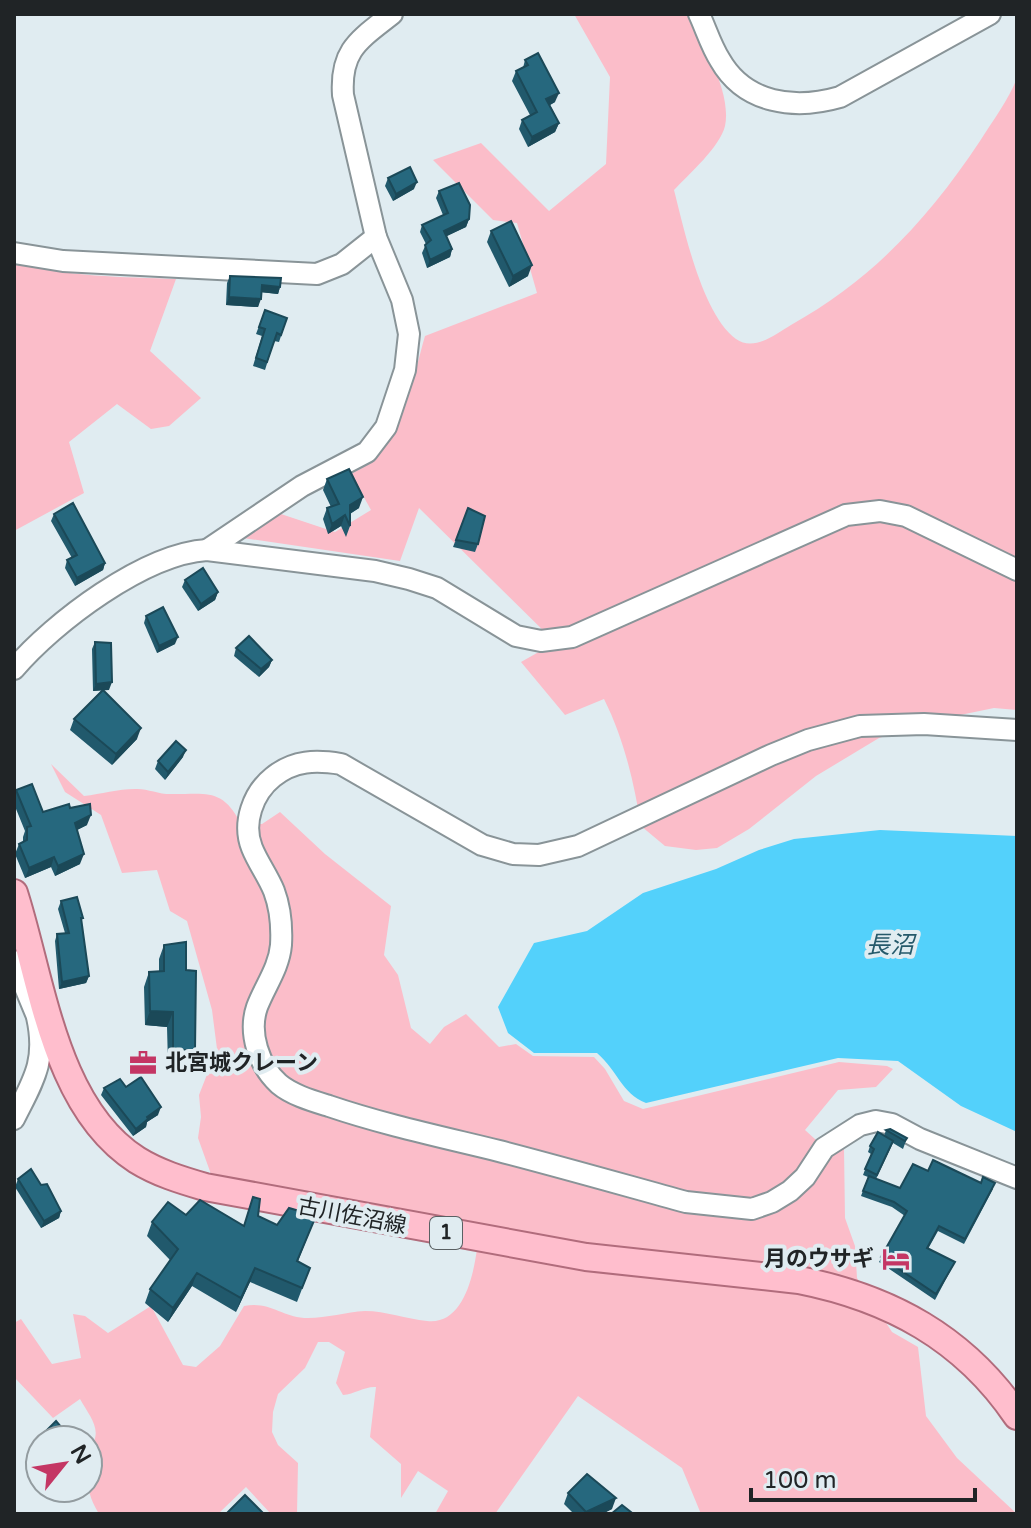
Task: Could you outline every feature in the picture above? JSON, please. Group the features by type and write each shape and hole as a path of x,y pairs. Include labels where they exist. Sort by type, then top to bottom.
{"main road":[{"name":"古川佐沼線","path":"14,893 42,1012 69,1077 91,1117 120,1147 158,1171 219,1190 499,1243 586,1257 799,1280 852,1292 897,1310 955,1347 985,1376 1017,1416"}],"street":[{"path":"207,550 302,486 367,452 386,427 405,370 409,334 402,300 376,237 341,75 347,55 363,37 392,14"},
{"path":"699,14 720,61 738,82 761,97 801,105 815,105 840,97 990,14"},
{"path":"14,253 63,261 317,274 342,264 376,237"},
{"path":"14,669 42,637 131,575 169,557 207,550 375,571 409,579 437,588 516,636 541,641 572,637 846,515 880,511 906,516 1017,570"},
{"path":"1017,730 924,724 860,726 808,740 578,846 539,855 513,854 482,845 341,764 316,760 295,764 266,782 257,795 248,820 251,847 275,893 281,931 280,948 271,980 257,1006 255,1042 263,1061 280,1084 310,1100 369,1120 686,1202 714,1206 752,1209 772,1202 805,1177 824,1148 860,1125 876,1121 892,1124 920,1139 1017,1178"},
{"path":"14,961 42,1012 42,1053 38,1070 14,1119"}],"shaded area":[{"path":"574,14 689,14 720,84 726,113 725,126 711,151 674,190 696,270 713,311 736,339 750,344 772,337 821,307 897,245 960,169 1000,110 1017,78 1017,710 994,708 936,720 879,738 816,776 749,829 717,848 696,850 665,846 641,826 627,761 604,699 565,715 521,662 544,649 559,646 419,508 400,561 243,538 281,514 335,532 371,510 351,474 373,460 393,434 406,402 425,336 537,293 517,223 493,220 433,160 481,143 549,211 606,164 610,77"},
{"path":"14,262 74,273 176,279 150,351 201,398 169,426 151,429 117,404 69,442 84,493 14,531"},
{"path":"51,764 84,796 135,789 168,794 205,794 228,804 241,824 262,824 280,812 325,854 391,906 384,955 398,975 411,1028 430,1044 444,1027 466,1014 499,1047 516,1044 533,1056 594,1057 624,1101 643,1109 839,1062 893,1069 876,1087 838,1090 805,1130 816,1140 844,1149 845,1218 855,1246 857,1278 892,1332 918,1347 926,1416 957,1458 1017,1514 701,1514 682,1468 578,1396 495,1514 435,1514 448,1491 418,1471 401,1498 401,1464 370,1437 376,1387 343,1395 336,1383 345,1352 329,1342 318,1342 305,1368 278,1394 273,1412 272,1432 278,1445 298,1463 297,1514 271,1514 246,1487 218,1514 99,1514 94,1504 104,1504 104,1424 93,1424 80,1399 53,1418 14,1377 14,1323 21,1319 52,1364 81,1358 73,1314 85,1316 108,1333 151,1306 183,1365 196,1367 220,1346 244,1306 261,1305 304,1318 365,1311 427,1321 441,1320 453,1313 468,1288 479,1229 212,1177 198,1138 201,1117 199,1095 217,1049 212,1010 187,921 170,911 157,870 122,873 101,815 65,792"}],"water":[{"name":"長沼","path":"880,830 1017,836 1017,1132 961,1106 898,1061 838,1058 646,1103 625,1088 597,1053 534,1053 508,1033 498,1007 534,943 587,931 643,893 716,869 759,850 794,839"}],"building":[{"path":"538,53 559,93 546,99 559,123 532,137 522,120 537,112 516,71 528,65 525,60"},
{"path":"410,167 417,182 396,194 388,178"},
{"path":"459,183 470,205 469,219 444,231 452,249 430,260 425,245 431,240 422,225 448,213 439,191"},
{"path":"511,221 532,265 513,276 491,231"},
{"path":"230,276 281,278 280,287 262,285 261,299 229,297"},
{"path":"265,310 287,318 281,335 277,333 267,362 256,358 265,329 259,327"},
{"path":"349,469 363,497 350,505 350,526 345,515 332,524 327,508 339,504 327,479"},
{"path":"73,503 105,563 77,578 67,560 77,555 54,514"},
{"path":"468,508 485,516 478,544 456,540"},
{"path":"203,568 218,592 201,604 185,580"},
{"path":"163,607 178,637 159,646 146,616"},
{"path":"249,636 272,660 261,669 236,648"},
{"path":"95,642 111,643 112,682 96,684"},
{"path":"103,690 141,728 116,754 74,719"},
{"path":"176,741 186,750 168,772 158,761"},
{"path":"32,784 43,812 69,804 70,808 90,804 91,815 75,823 84,854 58,866 54,857 29,868 19,844 27,840 27,827 31,826 16,790"},
{"path":"77,897 83,918 89,976 62,982 57,934 69,933 61,901"},
{"path":"186,942 186,970 196,971 195,1050 173,1050 173,1012 150,1011 149,972 164,971 164,945"},
{"path":"141,1077 161,1107 136,1129 104,1088 120,1079 126,1087"},
{"path":"886,1130 907,1138 905,1141"},
{"path":"878,1132 893,1141 877,1175 865,1169 874,1149 870,1146"},
{"path":"933,1160 981,1183 983,1177 995,1183 965,1239 939,1226 927,1248 955,1262 936,1294 881,1257 907,1211 894,1202 863,1191 869,1176 900,1188 913,1164 928,1171"},
{"path":"31,1169 41,1185 47,1184 61,1211 44,1221 18,1179"},
{"path":"253,1197 260,1199 258,1216 277,1225 289,1208 316,1216 297,1261 310,1268 302,1288 255,1268 241,1298 197,1273 173,1308 150,1289 178,1249 152,1222 168,1202 186,1215 200,1200 244,1226"},
{"path":"587,1474 616,1498 586,1512 568,1493"},
{"path":"245,1495 264,1514 226,1514"},
{"path":"622,1505 632,1513 611,1514"}],"place":[{"name":"北宮城クレーン","path":"143,1063"},
{"name":"月のウサギ","path":"896,1259"}]}
